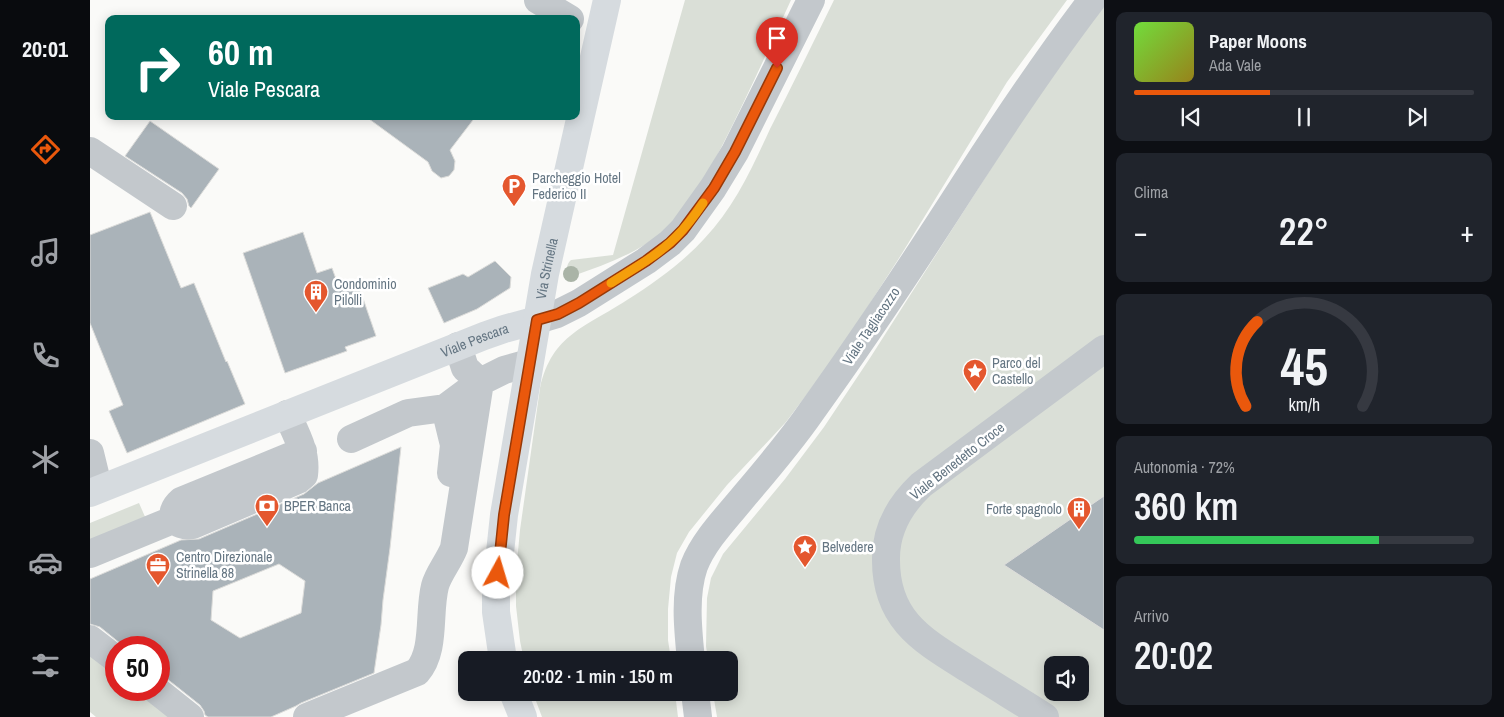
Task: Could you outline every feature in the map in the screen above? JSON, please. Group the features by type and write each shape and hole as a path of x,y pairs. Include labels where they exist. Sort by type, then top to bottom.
{"main road":[{"name":"Via Strinella","path":"580,74 588,26 607,0"},
{"name":"Via Strinella","path":"501,651 496,612 496,590 504,515 572,120"},
{"name":"Viale Pescara","path":"97,488 458,346 504,329 537,320"},
{"path":"517,701 523,717"}],"street":[{"path":"538,0 563,15"},
{"name":"Viale Pescara","path":"537,320 558,314 579,303 646,261 670,243 683,230 714,188 735,152 811,0"},
{"name":"Viale Tagliacozzo","path":"690,651 688,629 689,596 694,566 700,554 722,522 810,415 1042,66 1092,0"},
{"path":"90,151 173,206"},
{"path":"458,346 465,368 480,382"},
{"name":"Viale Benedetto Croce","path":"1045,717 929,644 911,628 898,610 889,589 886,566 887,544 894,521 899,512 905,502 921,485 1104,349"},
{"path":"352,439 408,413 445,408 480,382 504,370 529,363"},
{"path":"307,717 417,672 423,666 428,647 435,585 450,560 454,548 480,382"},
{"path":"443,552 454,446 445,408"},
{"path":"90,554 175,518 180,525 193,525 298,480 304,475 305,465 302,451 287,414"},
{"path":"90,453 97,488"},
{"path":"90,639 105,651"},
{"path":"170,701 190,717"},
{"path":"696,701 698,717"}],"shaded area":[{"path":"685,0 791,0 723,144 711,167 682,212 664,231 643,246 609,263 569,276 567,267 571,260 613,255"},
{"path":"834,0 1067,0 1007,82 901,255 840,350 786,422 727,485 689,532 677,553 671,577 668,609 670,651 522,651 516,606 516,573 520,530 540,388 553,355 573,334 667,272 695,248 715,227 733,201"},
{"name":"Parco del Castello","path":"1104,7 1104,496 1006,564 1006,566 1104,630 1104,717 717,717 714,701 738,701 738,651 707,651 706,646 707,598 711,578 723,554 785,479 824,427 1020,123 1092,21"},
{"path":"139,503 146,519 90,542 90,523"},
{"path":"90,655 105,667 105,701 151,701 172,717 96,717 90,712"},
{"path":"536,701 676,701 678,717 542,717"}],"building":[{"path":"370,120 473,120 450,150 455,161 454,170 449,176 441,178 432,171 428,162"},
{"path":"150,121 219,169 191,208 182,193 125,156"},
{"path":"150,212 181,288 194,283 245,404 127,453 109,411 123,405 90,323 90,235"},
{"name":"Condominio Pilolli","path":"303,232 317,273 332,268 340,290 358,284 376,336 345,347 347,351 285,373 243,253"},
{"path":"495,261 511,277 510,288 477,309 444,323 428,288 463,274 468,277"},
{"name":"Centro Direzionale Strinella 88","path":"401,447 374,673 271,717 208,717 200,705 170,681 170,636 111,636 100,627 90,624 90,579 181,540 199,539 304,494 318,483","holes":["279,564 305,581 301,613 240,638 211,620 213,591"]},
{"name":"Forte spagnolo","path":"1104,496 1104,630 1004,565"}],"slow traffic":[{"path":"611,283 670,243 688,224 703,203"}],"place":[{"name":"Parcheggio Hotel Federico II","path":"514,207"},
{"name":"Condominio Pilolli","path":"316,313"},
{"name":"Parco del Castello","path":"975,392"},
{"name":"BPER Banca","path":"267,527"},
{"name":"Forte spagnolo","path":"1079,530"},
{"name":"Belvedere","path":"805,568"},
{"name":"Centro Direzionale Strinella 88","path":"158,586"}],"route":[{"path":"498,573 504,515 537,320 558,314 579,303 646,261 670,243 683,230 714,188 735,152 777,68"}]}
